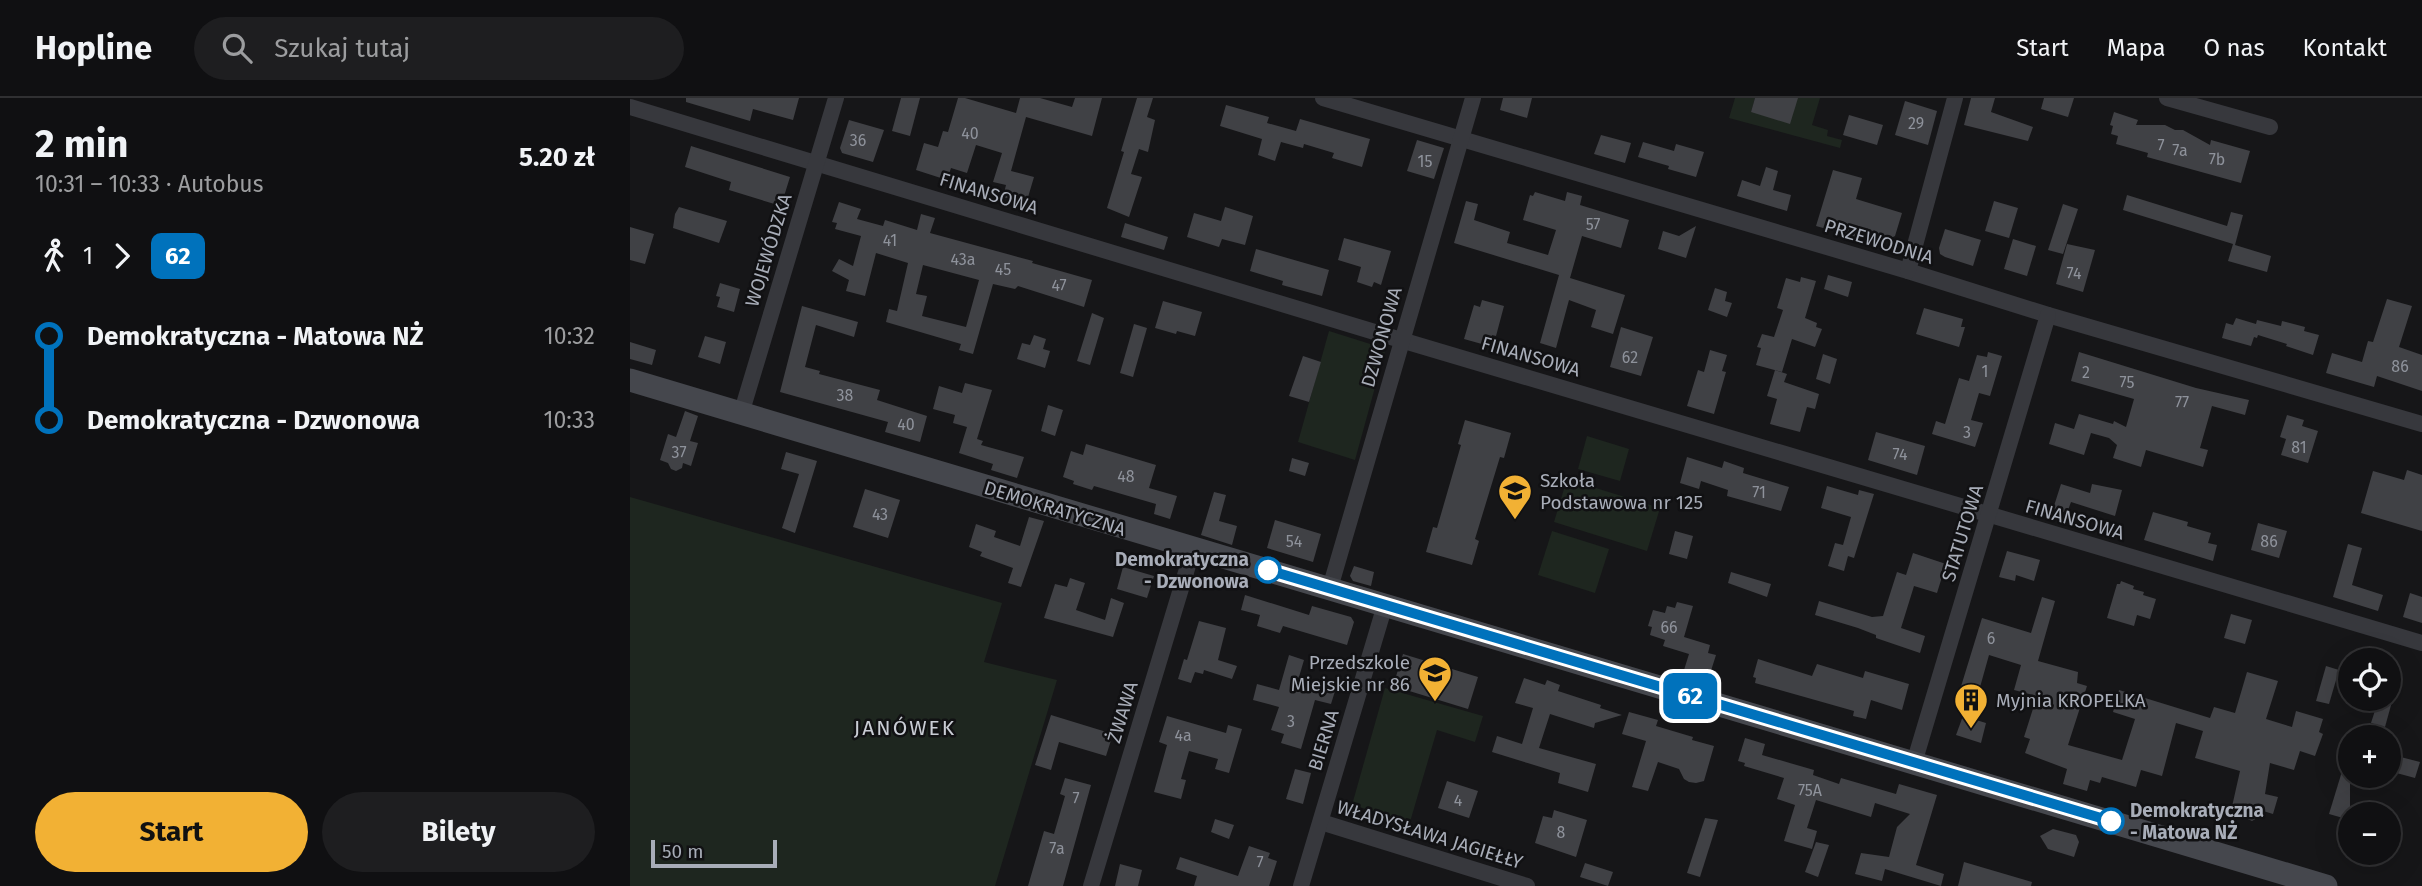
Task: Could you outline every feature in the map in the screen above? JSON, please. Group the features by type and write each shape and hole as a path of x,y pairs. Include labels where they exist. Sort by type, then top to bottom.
{"street":[{"name":"WOJEWÓDZKA","path":"741,414 836,98"},
{"name":"PRZEWODNIA","path":"1323,98 2422,424"},
{"name":"DZWONOWA","path":"1330,588 1473,98"},
{"path":"1908,271 1955,98"},
{"path":"2167,98 2270,127"},
{"name":"FINANSOWA","path":"630,107 1401,340 2422,643"},
{"name":"STATUTOWA","path":"1914,763 2048,315"},
{"name":"DEMOKRATYCZNA","path":"630,380 2326,886"},
{"name":"ŻWAWA","path":"1091,886 1193,549"},
{"name":"BIERNA","path":"1301,886 1385,605"},
{"name":"WŁADYSŁAWA JAGIEŁŁY","path":"1321,822 1527,886"}],"shaded area":[{"path":"1735,98 1755,98 1751,112 1798,98 1820,98 1812,125 1828,130 1827,136 1842,140 1840,148 1729,118"},
{"path":"1329,331 1383,348 1385,351 1355,460 1298,442"},
{"path":"1587,436 1629,449 1620,481 1578,469"},
{"path":"1567,479 1660,508 1647,551 1554,522"},
{"path":"630,497 1002,603 984,662 1057,680 995,886 630,886"},
{"path":"1552,531 1609,549 1595,593 1538,575"},
{"path":"1385,688 1483,716 1475,742 1437,730 1410,822 1352,805"}],"building":[{"path":"686,98 799,98 793,120 753,109 750,121 686,102"},
{"path":"901,98 920,98 910,136 892,131"},
{"path":"958,98 1016,113 1020,98 1040,98 1072,107 1075,98 1102,98 1092,136 1026,117 1011,171 1034,177 1026,204 1003,197 1006,185 993,182 1002,153 976,145 967,173 951,168 947,180 916,170 924,143 938,147 943,131 948,132"},
{"path":"1137,98 1153,98 1147,117 1155,120 1148,152 1139,149 1131,174 1142,177 1129,217 1107,208"},
{"path":"1503,98 1532,98 1527,118 1500,110"},
{"path":"1755,98 1798,98 1790,124 1751,112"},
{"path":"1971,98 1995,98 1991,112 2033,127 2028,141 1964,125"},
{"path":"2044,98 2074,98 2068,117 2041,109"},
{"path":"1905,101 1937,111 1928,145 1895,135"},
{"path":"1226,105 1269,117 1267,123 1296,131 1300,119 1370,139 1362,167 1332,158 1334,153 1304,144 1303,148 1281,142 1275,161 1258,155 1262,139 1220,126"},
{"path":"2114,112 2138,120 2136,125 2165,125 2175,130 2183,130 2210,145 2211,140 2250,151 2241,183 2147,157 2148,153 2116,144 2118,136 2111,134 2113,126 2110,125"},
{"path":"1849,115 1883,125 1877,145 1843,135"},
{"path":"849,120 884,130 873,162 842,153 840,148"},
{"path":"1601,135 1631,143 1625,163 1594,154"},
{"path":"1417,140 1444,148 1434,179 1407,171"},
{"path":"1643,142 1674,151 1676,144 1704,152 1696,177 1638,157"},
{"path":"691,146 790,177 781,206 729,190 731,182 685,167"},
{"path":"1766,167 1778,171 1773,190 1791,195 1787,211 1737,196 1742,180 1760,186"},
{"path":"1833,170 1862,178 1856,199 1902,213 1895,236 1887,240 1857,231 1855,237 1816,226"},
{"path":"1535,192 1565,201 1567,192 1582,196 1580,205 1629,220 1621,248 1582,236 1570,278 1625,295 1613,334 1591,327 1596,310 1569,300 1556,348 1540,343 1559,275 1454,243 1466,201 1478,204 1474,220 1510,232 1507,243 1548,255 1556,230 1523,220 1530,195 1533,196"},
{"path":"2127,195 2227,226 2231,212 2243,215 2235,245 2271,256 2267,272 2228,261 2233,244 2123,210"},
{"path":"1994,201 2018,208 2009,238 1985,231"},
{"path":"839,202 861,209 857,219 883,226 885,220 917,230 921,214 935,218 930,233 1092,280 1084,307 1018,286 1015,289 993,284 973,354 959,350 961,344 886,322 889,309 897,311 908,263 876,253 865,296 846,291 849,280 832,271 839,259 853,266 861,236 835,229 837,223 832,222","holes":["923,265 979,280 966,327 922,316 927,296 916,294"]},
{"path":"2063,204 2078,209 2063,254 2048,250"},
{"path":"679,207 727,221 719,243 673,228"},
{"path":"1225,207 1253,216 1245,245 1222,239 1219,247 1187,237 1194,213 1221,221"},
{"path":"1125,223 1168,237 1164,250 1121,237"},
{"path":"1696,226 1686,258 1658,249 1663,231 1679,236"},
{"path":"630,227 654,234 645,264 630,260"},
{"path":"1945,229 1981,240 1973,266 1940,254 1939,248"},
{"path":"1344,238 1391,251 1381,285 1374,282 1372,287 1357,282 1361,267 1338,260"},
{"path":"2013,239 2036,246 2027,276 2004,269"},
{"path":"2067,244 2095,250 2083,292 2056,284"},
{"path":"1256,249 1329,270 1322,296 1282,285 1283,281 1250,271"},
{"path":"1828,275 1852,282 1848,297 1824,289"},
{"path":"1801,277 1816,281 1805,318 1817,323 1816,327 1822,329 1815,347 1792,339 1782,372 1756,365 1761,348 1757,347 1762,334 1774,337 1783,310 1777,308 1786,278 1800,282"},
{"path":"720,283 740,289 734,312 717,307 720,297 716,296"},
{"path":"1715,288 1727,292 1725,301 1732,303 1727,317 1708,310"},
{"path":"2387,299 2412,306 2399,347 2422,355 2422,391 2377,376 2374,387 2326,373 2332,353 2362,362 2368,341 2373,342"},
{"path":"1482,300 1504,306 1496,336 1492,335 1489,346 1464,339 1474,305 1480,307"},
{"path":"1163,301 1202,312 1195,336 1155,328"},
{"path":"802,306 858,322 854,337 816,325 805,367 820,371 819,374 880,390 877,400 927,416 920,442 885,432 888,422 780,392"},
{"path":"1924,308 1963,319 1961,327 1965,327 1959,347 1916,334"},
{"path":"1092,313 1104,318 1090,365 1077,361"},
{"path":"2236,318 2256,324 2257,320 2281,326 2282,321 2305,327 2304,331 2319,335 2313,355 2258,335 2257,338 2254,337 2251,346 2222,338 2226,323 2233,325"},
{"path":"1134,324 1147,328 1133,377 1120,373"},
{"path":"1621,327 1653,337 1641,376 1610,367"},
{"path":"1034,335 1046,339 1043,349 1050,351 1045,368 1017,359 1022,343 1030,345"},
{"path":"705,336 726,342 720,364 698,357"},
{"path":"630,342 656,350 652,365 630,359"},
{"path":"1710,350 1727,355 1722,371 1726,372 1714,414 1687,406 1698,370 1704,372"},
{"path":"1988,352 2002,356 1990,396 1979,393 1971,420 1983,423 1975,447 1932,434 1936,421 1945,424 1959,378 1969,381 1977,355 1987,357"},
{"path":"2079,352 2196,388 2249,400 2245,415 2212,406 2200,448 2208,450 2203,467 2146,450 2141,467 2113,458 2117,445 2109,438 2091,433 2084,455 2049,444 2055,423 2074,429 2079,414 2113,424 2114,421 2126,427 2134,399 2071,381"},
{"path":"1823,354 1837,359 1830,384 1816,379"},
{"path":"1303,356 1321,362 1309,402 1289,396"},
{"path":"1775,370 1787,374 1784,382 1819,394 1815,409 1807,407 1800,432 1770,424 1777,399 1767,396"},
{"path":"965,383 992,390 977,439 983,441 981,445 1024,457 1017,478 991,470 993,464 959,453 967,427 953,423 955,415 933,409 939,386 962,393"},
{"path":"1048,405 1063,410 1055,436 1041,431"},
{"path":"685,411 698,416 690,441 698,443 691,466 683,463 682,468 676,471 660,460 668,434 676,437"},
{"path":"2287,415 2304,420 2302,426 2318,431 2308,463 2281,455 2286,439 2280,437"},
{"path":"1465,420 1511,433 1504,458 1500,457 1475,539 1479,541 1472,565 1426,552 1433,527 1437,528 1461,445 1458,444"},
{"path":"1876,432 1925,446 1917,475 1868,460"},
{"path":"1086,444 1156,465 1149,488 1177,496 1170,519 1154,514 1156,504 1094,486 1092,490 1073,484 1074,481 1063,477 1071,451 1083,455"},
{"path":"786,452 817,461 795,533 782,528 799,474 781,469"},
{"path":"1687,457 1722,468 1724,461 1744,468 1743,473 1789,487 1781,511 1727,496 1728,490 1701,481 1699,489 1680,483"},
{"path":"1292,458 1309,463 1305,476 1289,471"},
{"path":"2407,470 2422,475 2422,531 2361,513 2373,471 2404,480"},
{"path":"2061,484 2090,493 2092,484 2122,490 2115,516 2071,502 2067,513 2053,509"},
{"path":"1827,486 1858,495 1859,490 1874,494 1854,558 1848,556 1844,571 1828,566 1835,543 1843,545 1851,517 1821,508"},
{"path":"865,489 900,500 888,538 853,527"},
{"path":"1214,492 1226,495 1219,521 1237,526 1232,545 1201,535"},
{"path":"2153,512 2188,522 2187,526 2211,533 2208,543 2217,545 2213,561 2144,540"},
{"path":"1029,517 1044,521 1021,587 1008,583 1013,568 980,556 982,552 969,547 976,524 996,531 994,537 1020,546"},
{"path":"1275,520 1321,534 1313,562 1267,548"},
{"path":"2258,523 2287,531 2279,558 2251,550"},
{"path":"1675,531 1693,536 1687,559 1669,554"},
{"path":"2348,544 2362,548 2352,585 2383,595 2378,611 2333,597"},
{"path":"2007,551 2040,560 2034,581 2016,575 2015,581 1999,577"},
{"path":"1913,553 1946,564 1937,593 1914,586 1901,628 1925,636 1920,653 1876,638 1876,635 1858,628 1815,615 1819,601 1872,617 1883,616 1897,572 1906,575"},
{"path":"1354,566 1374,572 1371,586 1353,581 1350,576"},
{"path":"1123,567 1154,576 1147,598 1117,589"},
{"path":"1731,572 1771,584 1767,597 1728,583"},
{"path":"1070,578 1085,583 1076,610 1105,620 1111,598 1124,603 1113,637 1044,618 1055,584 1067,587"},
{"path":"2121,581 2144,592 2143,595 2156,599 2150,619 2137,615 2134,626 2107,618 2117,584"},
{"path":"2410,593 2422,597 2422,623 2403,617"},
{"path":"1245,595 1309,615 1312,606 1351,617 1354,622 1347,645 1283,626 1280,633 1257,626 1260,615 1241,610"},
{"path":"2042,597 2055,601 2038,661 2078,672 2077,683 2087,686 2068,745 2122,760 2135,719 2113,712 2119,690 2210,718 2214,707 2235,713 2247,672 2278,681 2266,719 2292,727 2296,711 2323,719 2319,732 2323,734 2315,756 2300,751 2294,770 2270,763 2265,794 2278,797 2273,814 2260,810 2257,818 2252,821 2231,811 2240,771 2195,758 2203,731 2176,723 2162,776 2141,770 2136,787 2102,777 2100,783 2090,780 2087,791 2063,784 2067,769 2025,753 2030,739 2024,737 2037,696 2014,690 2021,665 1989,655 1977,698 1959,693 1982,618 2031,633"},
{"path":"1677,602 1693,606 1684,637 1710,645 1708,653 1716,655 1709,677 1684,670 1689,654 1663,646 1665,640 1650,635 1652,627 1648,626 1653,610 1665,613 1667,606 1675,608"},
{"path":"2231,614 2252,620 2245,644 2224,638"},
{"path":"1199,621 1226,628 1218,660 1237,666 1232,679 1204,670 1203,674 1195,672 1191,683 1178,679"},
{"path":"1403,654 1478,677 1468,709 1393,686"},
{"path":"1289,655 1304,660 1299,677 1336,688 1331,704 1315,700 1301,749 1281,743 1284,734 1271,730 1279,707 1253,700 1257,684 1279,690"},
{"path":"1758,659 1812,676 1817,664 1863,678 1865,671 1909,684 1902,710 1871,700 1866,719 1853,716 1854,711 1755,683 1756,678 1753,677"},
{"path":"2326,666 2338,670 2329,704 2316,701"},
{"path":"1524,678 1545,685 1547,680 1560,685 1558,691 1622,715 1595,723 1594,728 1550,714 1539,748 1596,764 1588,792 1558,783 1560,773 1492,752 1497,736 1522,744 1533,708 1515,703"},
{"path":"2375,711 2389,711 2386,725 2371,723"},
{"path":"1629,712 1658,720 1656,726 1714,746 1704,781 1689,782 1684,779 1679,769 1658,762 1648,791 1632,787 1646,741 1622,734"},
{"path":"1051,715 1113,734 1106,756 1059,742 1051,770 1035,765"},
{"path":"1167,716 1226,733 1228,725 1242,729 1229,773 1215,769 1218,759 1189,751 1181,779 1186,780 1181,799 1154,792 1167,745 1159,742"},
{"name":"Myjnia KROPELKA","path":"1963,716 1986,723 1981,743 1956,735"},
{"path":"1745,738 1765,744 1762,755 1814,770 1813,775 1839,784 1841,778 1896,794 1899,784 1937,795 1916,865 1944,874 1941,886 1885,869 1882,881 1855,874 1861,853 1889,857 1897,827 1910,814 1875,803 1871,817 1816,800 1807,828 1817,831 1812,849 1784,841 1795,805 1777,799 1784,778 1744,766 1745,763 1738,761"},
{"path":"2401,757 2420,762 2415,778 2401,774"},
{"path":"1295,769 1311,773 1303,804 1286,799"},
{"path":"1065,778 1091,785 1063,886 1028,886 1044,831 1054,834 1065,796 1060,794"},
{"path":"1447,781 1478,791 1469,818 1438,808"},
{"path":"2338,784 2338,788 2350,788 2350,802 2338,802 2338,817 2329,814"},
{"path":"1554,810 1587,820 1576,857 1535,843 1543,816 1552,818"},
{"path":"1705,818 1718,820 1700,877 1687,873"},
{"path":"1215,819 1234,825 1229,839 1211,832"},
{"path":"2053,829 2076,835 2079,842 2074,857 2048,849 2040,836"},
{"path":"1816,842 1829,845 1818,877 1805,872"},
{"path":"1249,846 1270,853 1268,858 1277,861 1269,886 1194,886 1197,876 1176,869 1180,857 1238,876"},
{"path":"1964,862 2032,882 2031,886 1958,886"},
{"path":"1585,863 1613,872 1608,886 1580,877"},
{"path":"1120,864 1142,870 1138,886 1115,886"}],"bus line":[{"name":"62","path":"1268,570 2111,821"}],"place":[{"name":"Szkoła Podstawowa nr 125","path":"1515,521"},
{"name":"Demokratyczna - Dzwonowa","path":"1268,570"},
{"name":"Przedszkole Miejskie nr 86","path":"1435,703"},
{"name":"Myjnia KROPELKA","path":"1971,730"},
{"name":"Demokratyczna - Matowa NŻ","path":"2111,821"}],"district":[{"name":"JANÓWEK","path":"905,728"}]}
